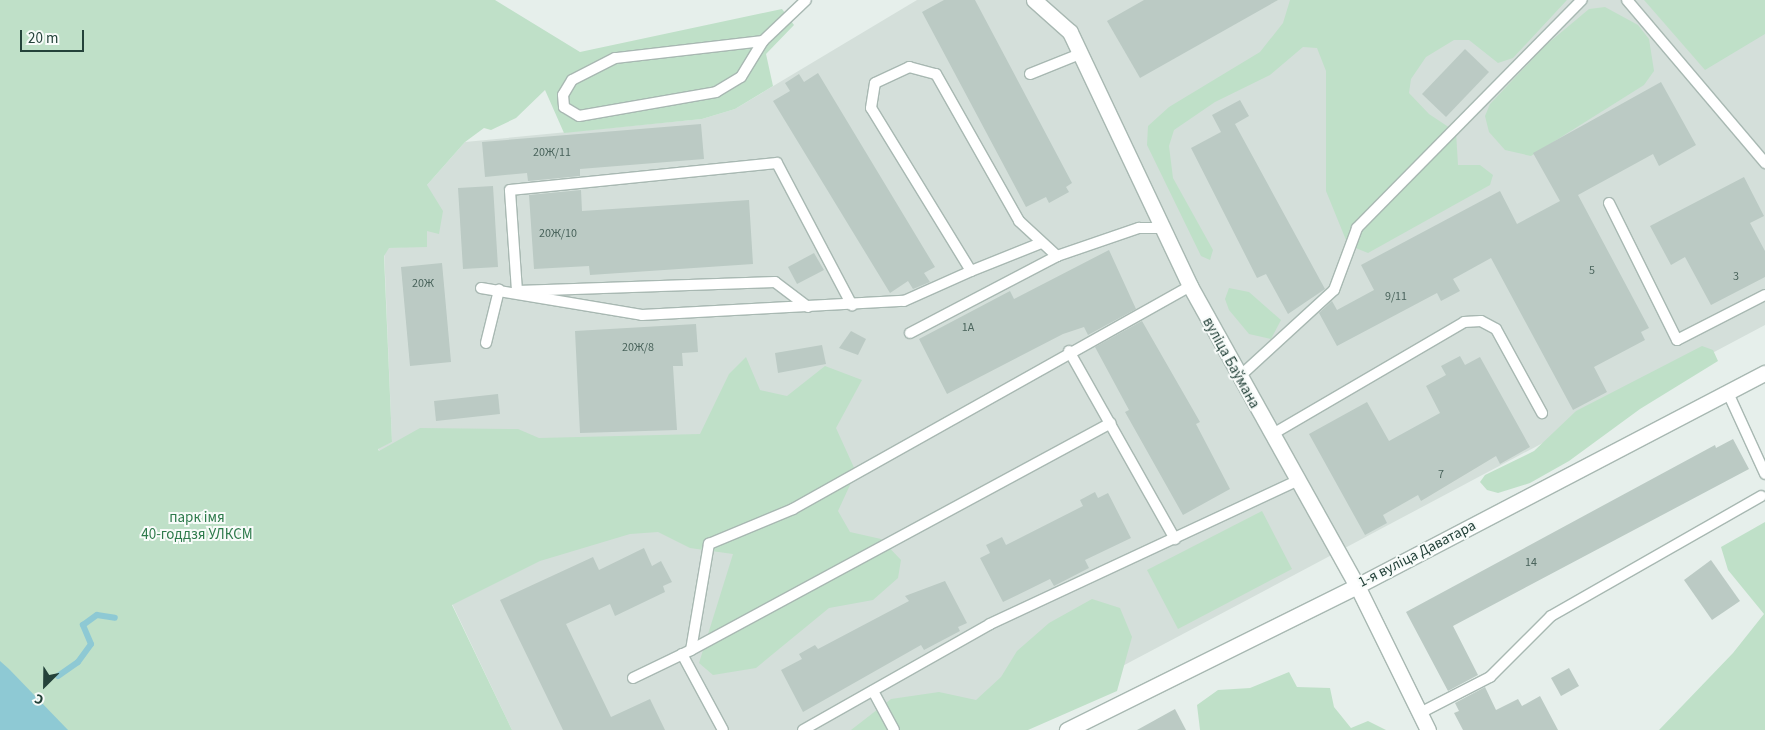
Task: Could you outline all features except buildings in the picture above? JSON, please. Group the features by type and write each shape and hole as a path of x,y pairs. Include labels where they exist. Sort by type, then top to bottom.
{"street":[{"name":"вуліца Баўмана","path":"1034,0 1070,32 1190,286 1296,481 1357,586 1428,730"},
{"name":"1-я вуліца Даватара","path":"1067,730 1357,586 1765,374"}],"lane":[{"path":"763,41 615,58 572,80 562,95 564,107 579,116 716,92 741,77 763,41 806,0"},
{"path":"1239,377 1334,290 1357,228 1582,0"},
{"path":"1627,0 1765,163"},
{"path":"1030,74 1080,54"},
{"path":"971,270 871,108 875,83 909,67 936,74 1019,221 1057,256"},
{"path":"517,291 510,190 777,163 852,304"},
{"path":"1609,203 1677,340 1765,296"},
{"path":"910,333 1057,256 1139,228 1162,228"},
{"path":"517,291 642,315 904,301 971,270 1041,242"},
{"path":"481,288 517,291 775,282 808,307"},
{"path":"722,730 687,652 709,544 793,509 1069,351 1190,286"},
{"path":"486,343 499,290"},
{"path":"1271,435 1464,322 1481,321 1496,329 1542,413"},
{"path":"1069,351 1176,539"},
{"path":"1728,393 1765,474"},
{"path":"633,678 687,652 1110,423"},
{"path":"803,730 990,624 1176,539 1296,481"},
{"path":"1420,714 1490,677 1551,616 1761,496"},
{"path":"873,691 894,730"}],"shaded area":[{"path":"917,0 1765,0 1765,325 1002,730 512,730 378,448 392,442 384,248 427,246 427,185 465,142 702,119 735,109"}],"green space":[{"name":"парк імя 40-годдзя УЛКСМ","path":"0,0 495,0 580,52 782,9 794,25 766,54 773,86 735,109 702,119 564,133 545,90 516,118 491,130 484,128 465,142 427,185 443,211 439,234 427,231 427,247 389,248 384,256 392,442 378,449 379,451 420,428 518,429 539,438 700,434 729,374 746,357 760,390 787,396 825,366 862,380 836,428 856,472 838,511 850,532 881,539 901,560 898,578 873,600 829,608 756,668 713,675 699,663 733,554 690,548 658,532 630,534 540,561 452,605 512,730 0,730"},
{"path":"1290,0 1567,0 1513,58 1498,63 1469,40 1454,40 1426,57 1411,79 1409,93 1429,114 1456,132 1458,165 1480,165 1493,175 1490,185 1368,253 1348,245 1326,191 1326,71 1317,48 1303,47 1270,75 1215,102 1174,130 1169,146 1173,178 1213,250 1210,260 1201,256 1147,145 1148,126 1169,107 1260,52 1283,23"},
{"path":"1644,0 1765,0 1765,34 1705,70"},
{"path":"1605,7 1638,25 1649,39 1654,71 1644,85 1531,156 1505,150 1489,132 1485,116 1490,104 1546,45 1589,9"},
{"path":"1229,288 1249,292 1281,320 1271,339 1249,334 1229,310 1225,299"},
{"path":"1702,346 1713,350 1718,361 1640,409 1569,461 1530,483 1498,493 1487,490 1480,482 1485,475 1534,451 1576,411"},
{"path":"1262,511 1292,569 1178,629 1147,570"},
{"path":"1765,522 1765,730 1659,730 1733,653 1764,614 1728,570 1721,547"},
{"path":"1092,599 1120,608 1132,637 1117,691 1028,730 851,730 891,699 939,692 976,700 1001,677 1017,651 1049,623"},
{"path":"1289,672 1297,687 1330,688 1334,707 1351,728 1368,721 1386,730 1200,730 1197,705 1218,690 1250,688"}],"water":[{"path":"0,661 9,669 68,730 0,730"}],"waterway":[{"path":"58,676 78,662 91,644 83,625 97,615 115,618"}]}
